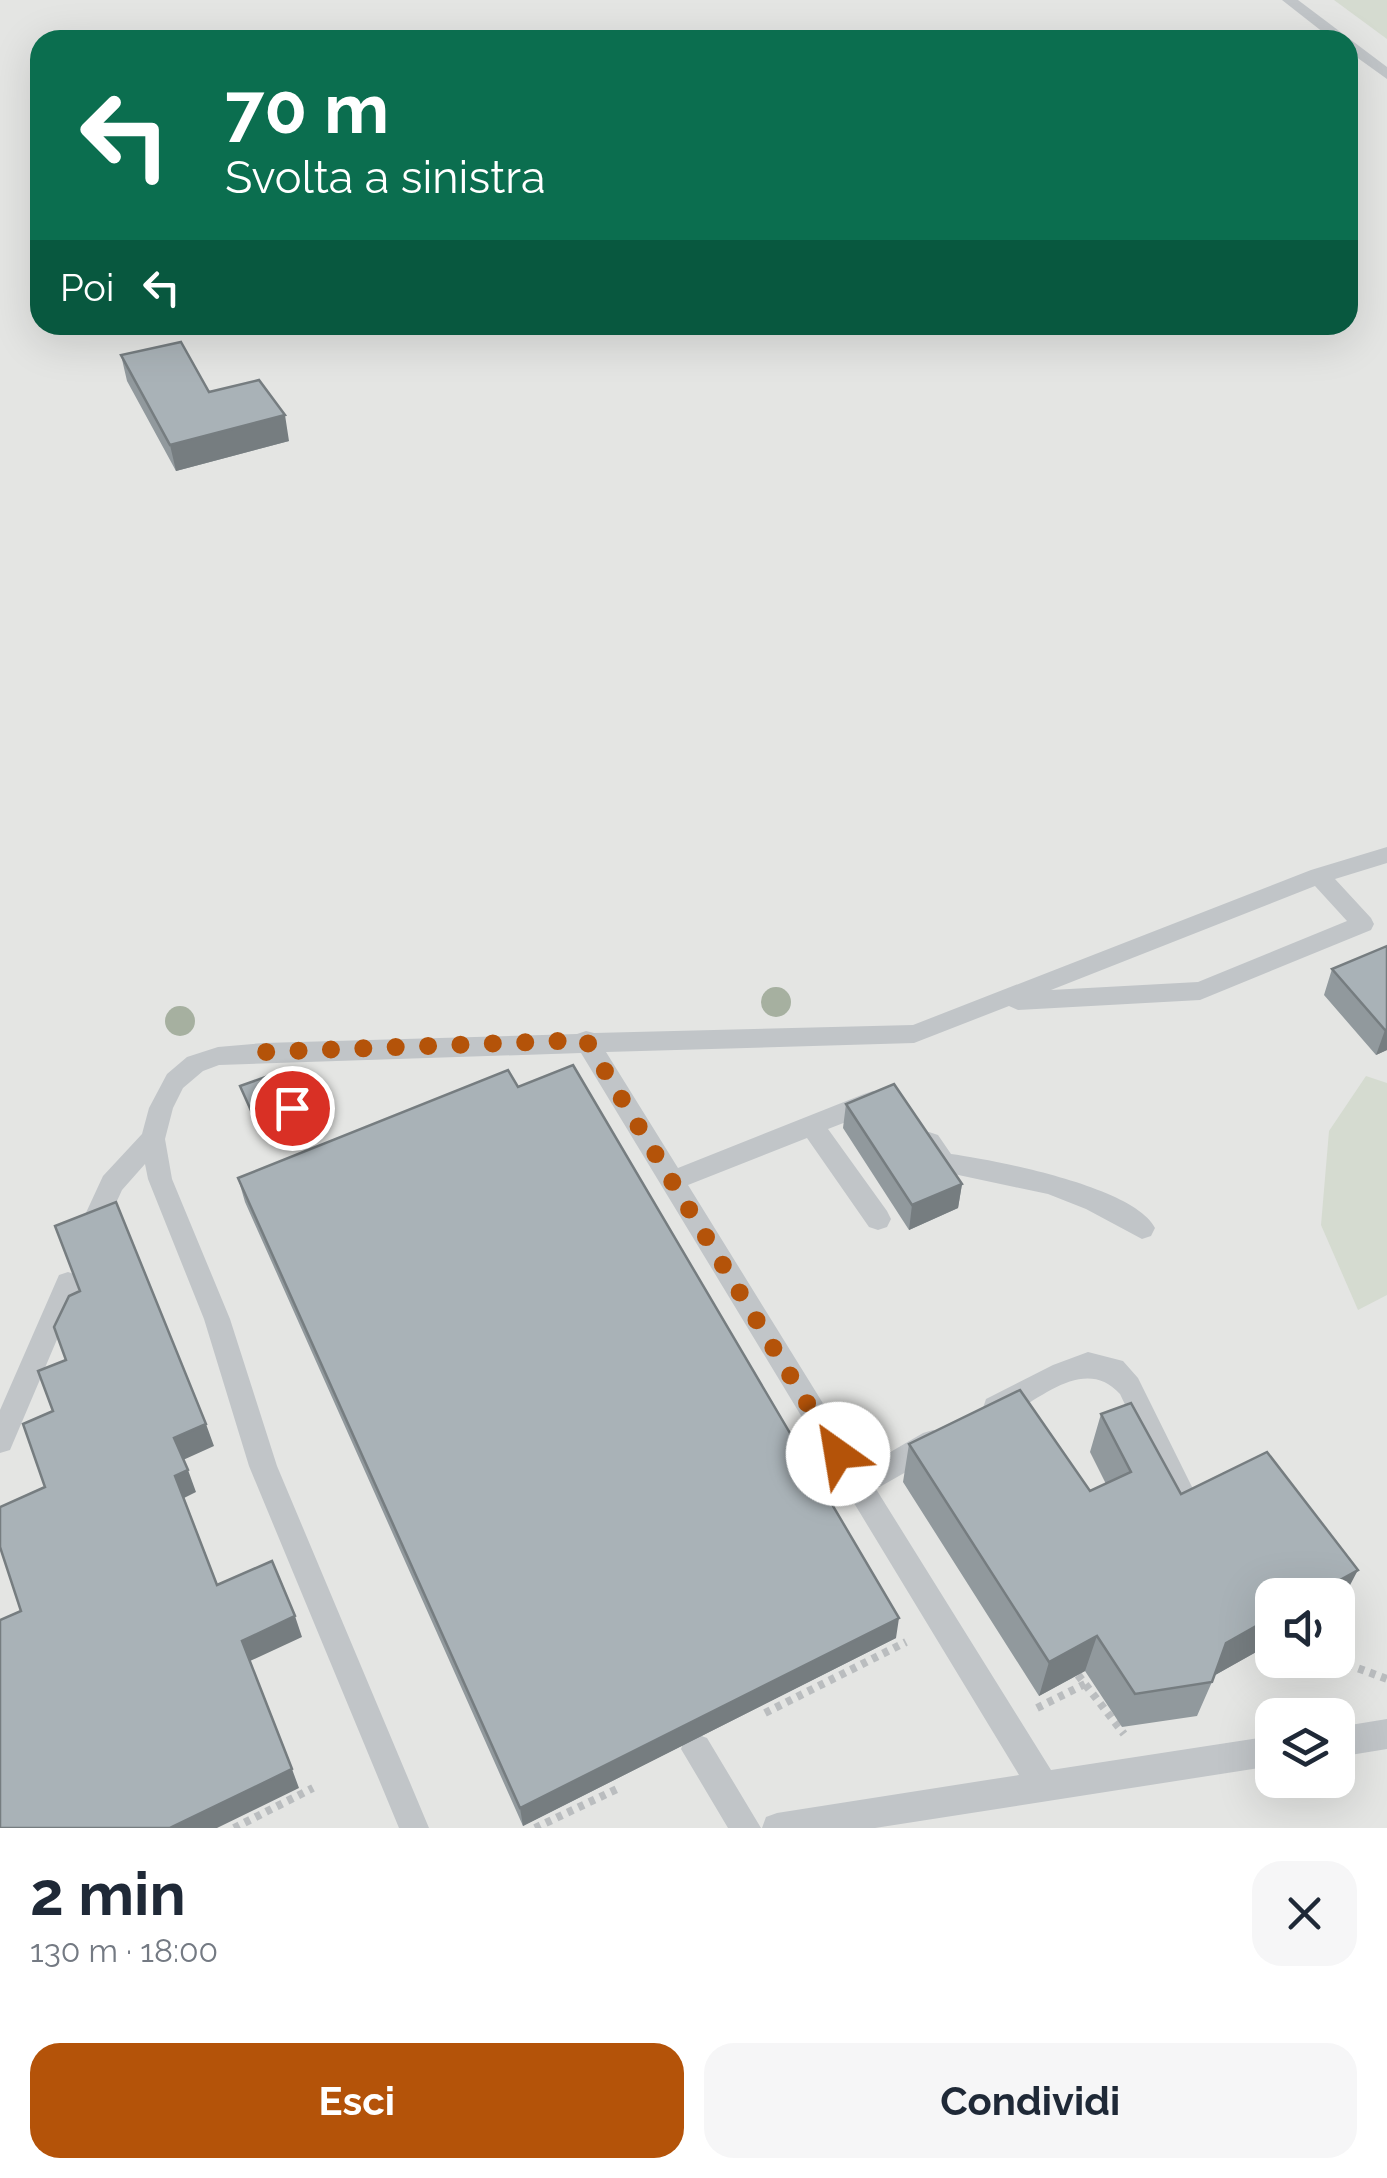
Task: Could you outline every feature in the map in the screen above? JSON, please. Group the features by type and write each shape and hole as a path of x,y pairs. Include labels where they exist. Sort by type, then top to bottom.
{"lane":[{"path":"1289,0 1329,30"},
{"path":"1358,52 1387,74"},
{"path":"414,1828 263,1466 217,1320 160,1179 153,1138 161,1108 176,1081 196,1064 218,1056 264,1052 586,1040 914,1034 1319,876 1387,855"},
{"path":"999,1002 1200,992 1362,924 1319,876"},
{"path":"586,1040 1043,1786"},
{"path":"672,1181 893,1093 944,1163 1049,1183 1102,1201 1142,1228"},
{"path":"812,1126 878,1218"},
{"path":"91,1230 112,1183 153,1138"},
{"path":"0,1441 68,1283"},
{"path":"858,1485 1062,1373 1088,1364 1114,1368 1129,1386 1182,1494"},
{"path":"1355,1739 1387,1734"},
{"path":"696,1750 746,1828"},
{"path":"777,1828 1255,1755"}],"path":[{"path":"264,1052 320,1165"},
{"path":"765,1713 906,1642"},
{"path":"1355,1667 1387,1679"},
{"path":"1078,1675 1121,1734 1140,1732"},
{"path":"1006,1728 1085,1684"},
{"path":"234,1828 313,1788"},
{"path":"535,1828 617,1789"}],"shaded area":[{"path":"0,0 1387,0 1387,1828 0,1828"},
{"path":"1334,0 1387,0 1387,39"},
{"path":"1366,1076 1387,1083 1387,1295 1358,1310 1321,1225 1329,1131"}],"building":[{"path":"181,342 209,392 259,380 285,415 170,445 121,355"},
{"path":"1387,946 1387,1029 1385,1030 1332,969"},
{"path":"573,1065 899,1618 520,1808 238,1178 508,1070 518,1087"},
{"path":"271,1075 288,1113 257,1124 240,1086"},
{"path":"894,1084 962,1184 912,1205 846,1104"},
{"path":"116,1202 206,1424 174,1438 188,1470 175,1476 217,1585 272,1561 295,1616 242,1641 292,1769 170,1828 0,1828 0,1620 21,1611 0,1547 0,1507 45,1487 23,1424 53,1411 38,1371 66,1360 54,1327 69,1296 80,1291 55,1226"},
{"path":"1020,1390 1090,1491 1131,1472 1101,1414 1131,1403 1181,1494 1267,1452 1358,1570 1344,1578 1255,1578 1255,1627 1226,1643 1212,1682 1135,1694 1097,1636 1049,1662 909,1444"}],"route":[{"path":"292,1108 264,1052 586,1040 838,1454"}]}
